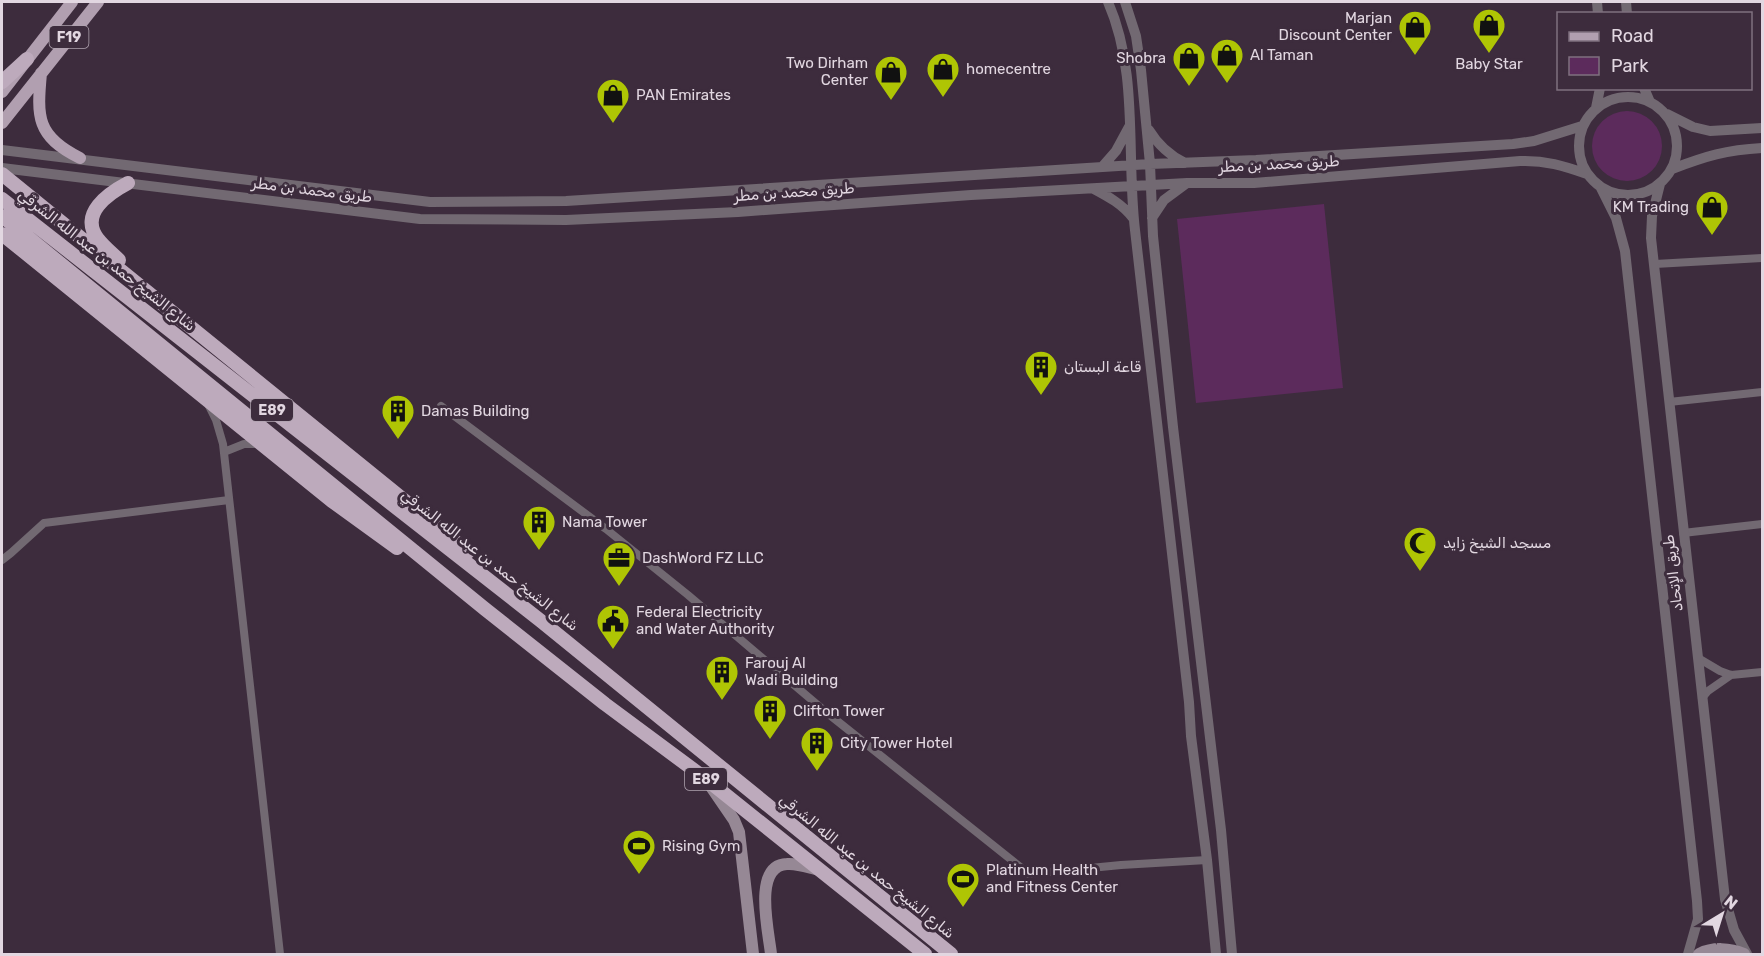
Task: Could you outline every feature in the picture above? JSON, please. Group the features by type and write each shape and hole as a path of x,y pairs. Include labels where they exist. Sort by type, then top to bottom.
{"highway":[{"path":"2,82 27,59"},
{"path":"2,174 489,569 532,606 541,621"},
{"path":"128,183 108,194 98,205 93,215 93,227 96,237 135,276 145,291"},
{"name":"شارع الشيخ حمد بن عبد الله الشرقي","path":"2,200 541,621 951,954"},
{"name":"شارع الشيخ حمد بن عبد الله الشرقي","path":"2,216 485,609 605,704 706,779 925,954"},
{"path":"2,234 342,508 436,577 485,609"},
{"path":"2,243 24,252"}],"main road":[{"name":"F19","path":"2,92 72,2"},
{"name":"F19","path":"2,123 98,2"},
{"path":"41,73 39,108 42,123 54,142 63,150 80,158"},
{"path":"706,779 734,820 739,832 753,954"},
{"path":"771,954 765,887 772,870 789,864 820,870"},
{"path":"748,913 757,909 763,912 767,920"},
{"path":"1699,954 1716,949 1727,949 1746,954"}],"street":[{"path":"1108,2 1122,46 1130,124 1134,219 1216,954"},
{"path":"1125,2 1136,36 1146,124 1152,218 1166,357 1221,830 1232,954"},
{"path":"1596,108 1600,90"},
{"path":"1645,90 1650,102"},
{"path":"1665,113 1672,123 1677,146 1672,169 1660,184 1642,194 1631,195 1601,188 1587,174 1579,156 1579,135 1588,116 1606,101 1628,96 1650,102 1665,113 1693,127 1710,131 1762,128"},
{"path":"1102,167 1116,152 1130,124"},
{"path":"1146,124 1160,146 1185,164"},
{"name":"طريق محمد بن مطر","path":"2,150 430,202 566,201 1150,164 1185,164 1513,144 1534,141 1582,126"},
{"path":"1672,169 1712,154 1762,148"},
{"name":"طريق محمد بن مطر","path":"2,168 420,219 521,220 738,212 1187,183 1254,183 1520,160 1556,163 1587,174"},
{"path":"1152,218 1164,201 1187,183"},
{"name":"طريق اﻹتحاد","path":"1660,184 1651,238 1683,533 1725,899 1734,930 1746,954"},
{"path":"1093,188 1116,201 1134,219"},
{"name":"طريق اﻹتحاد","path":"1601,188 1616,218 1625,251 1697,901 1698,920 1688,954"},
{"path":"1655,264 1762,258"},
{"path":"1149,350 1157,346 1166,357"},
{"path":"1669,402 1762,392"},
{"path":"203,397 216,420 224,452 280,954"},
{"path":"441,406 622,542 826,712 1029,874 1207,860"},
{"path":"224,452 243,444 262,444"},
{"path":"2,560 44,523 229,500"},
{"path":"1683,533 1762,524"},
{"path":"1172,557 1180,572 1185,572 1190,568"},
{"path":"1698,658 1731,675 1762,672"},
{"path":"1702,698 1731,675"},
{"path":"1189,714 1195,711 1200,712 1207,719"},
{"path":"1214,930 1217,938 1223,941 1230,934"}],"green space":[{"path":"1627,111 1646,117 1656,127 1662,146 1656,165 1646,175 1627,181 1608,175 1598,165 1592,146 1598,127 1608,117"},
{"path":"1324,204 1343,388 1196,403 1177,219"}],"place":[{"name":"Baby Star","path":"1489,54"},
{"name":"Marjan Discount Center","path":"1415,56"},
{"name":"Al Taman","path":"1227,84"},
{"name":"Shobra","path":"1189,87"},
{"name":"homecentre","path":"943,98"},
{"name":"Two Dirham Center","path":"891,101"},
{"name":"PAN Emirates","path":"613,124"},
{"name":"KM Trading","path":"1712,236"},
{"name":"قاعة البستان","path":"1041,396"},
{"name":"Damas Building","path":"398,440"},
{"name":"Nama Tower","path":"539,551"},
{"name":"مسجد الشيخ زايد","path":"1420,572"},
{"name":"DashWord FZ LLC","path":"619,587"},
{"name":"Federal Electricity and Water Authority","path":"613,650"},
{"name":"Farouj Al Wadi Building","path":"722,701"},
{"name":"Clifton Tower","path":"770,740"},
{"name":"City Tower Hotel","path":"817,772"},
{"name":"Rising Gym","path":"639,875"},
{"name":"Platinum Health and Fitness Center","path":"963,908"}]}
